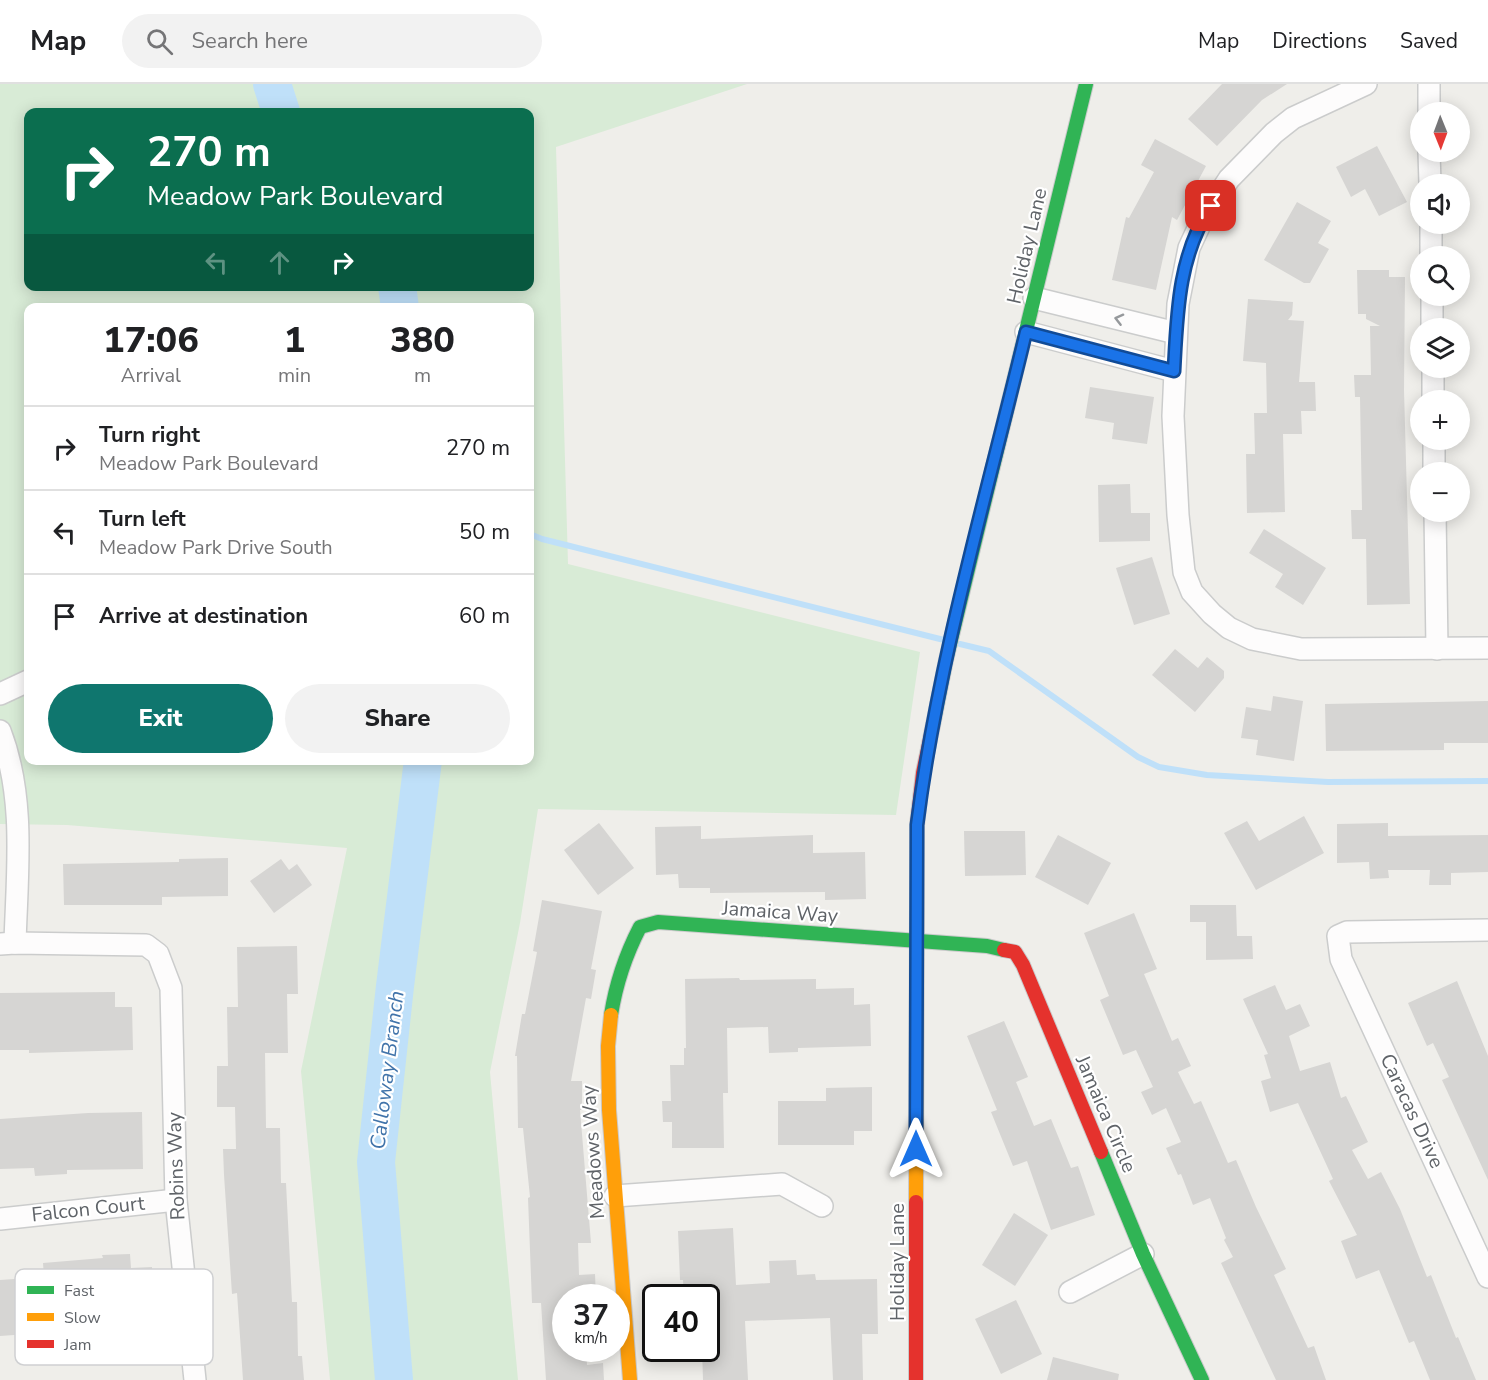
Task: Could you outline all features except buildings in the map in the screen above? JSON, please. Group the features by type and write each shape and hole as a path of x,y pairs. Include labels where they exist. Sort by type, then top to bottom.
{"street":[{"name":"Holiday Lane","path":"916,1380 917,825 923,773 946,660 1086,84"},
{"path":"1366,84 1293,118 1274,133 1229,179 1202,220 1189,248 1178,304 1174,371 1178,515 1184,572 1192,592 1212,614 1229,628 1252,639 1301,649 1488,648"},
{"path":"1428,84 1429,102"},
{"path":"1034,298 1176,333"},
{"path":"1026,332 1174,371"},
{"path":"1435,522 1437,649"},
{"path":"0,694 24,683"},
{"path":"0,731 10,765 16,802 18,839 8,944"},
{"name":"Jamaica Way","path":"640,927 658,922 917,941"},
{"name":"Meadows Way","path":"630,1380 607,1071 608,1034 616,987 631,941 640,927"},
{"name":"Caracas Drive","path":"1488,930 1347,932 1338,936 1341,959 1488,1277"},
{"name":"Jamaica Circle","path":"917,941 987,946 1015,952 1023,965 1143,1254 1202,1380"},
{"name":"Robins Way","path":"8,944 146,945 158,954 171,988 176,1200 183,1269"},
{"path":"615,1196 782,1184 822,1206"},
{"name":"Falcon Court","path":"0,1219 176,1200"},
{"path":"1070,1292 1143,1254"},
{"name":"Robins Way","path":"193,1365 195,1380"}],"green space":[{"path":"0,84 747,84 556,147 568,564 920,652 896,815 538,809 520,923 490,1072 518,1380 330,1380 301,1071 347,848 67,825 0,824"}],"waterway":[{"name":"Calloway Branch","path":"272,84 280,108"},
{"name":"Calloway Branch","path":"398,291 399,303"},
{"path":"534,536 944,640"},
{"path":"960,644 989,651 1138,757 1159,767 1207,775 1328,782 1488,781"},
{"name":"Calloway Branch","path":"394,1380 376,1162 422,765"}],"traffic: fast":[{"path":"933,725 946,660 1086,84"},
{"path":"611,1015 622,970 640,927 658,922 987,946 1004,950"},
{"path":"1101,1152 1143,1254 1202,1380"}],"traffic: slow":[{"path":"916,1202 917,907"},
{"path":"611,1015 608,1046 609,1110 630,1380"}],"traffic: jam":[{"path":"917,907 917,825 923,773 933,725"},
{"path":"1004,950 1015,952 1023,965 1101,1152"},
{"path":"916,1202 916,1380"}],"route":[{"path":"916,1149 917,825 923,773 950,644 1026,332 1174,371 1178,304 1189,248 1211,206"}]}
